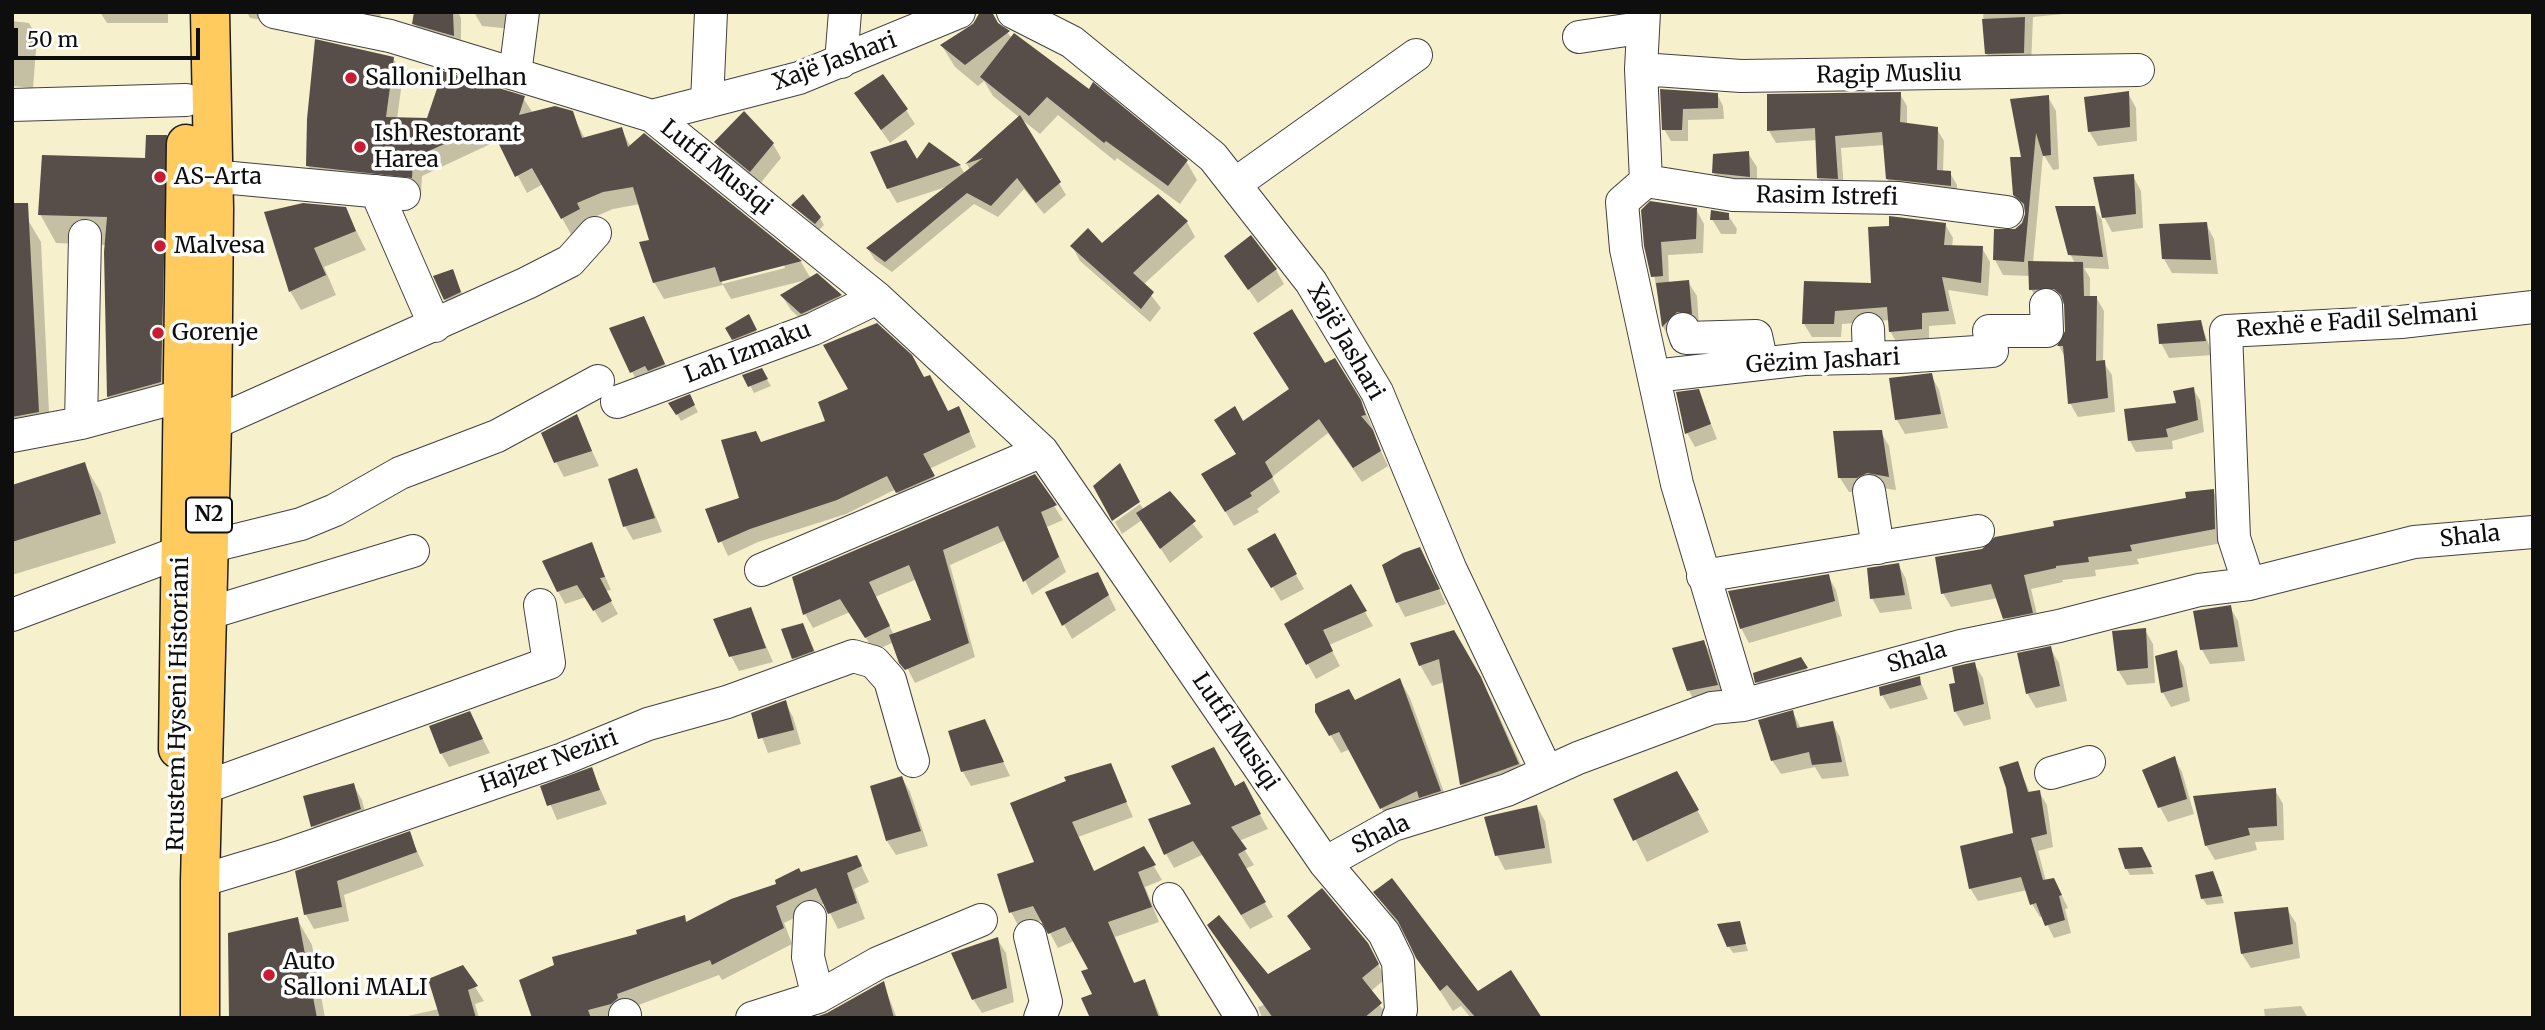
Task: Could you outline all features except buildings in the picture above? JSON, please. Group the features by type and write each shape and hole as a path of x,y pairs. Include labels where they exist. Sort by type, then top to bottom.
{"main road":[{"name":"Rrustem Hyseni Historiani","path":"186,12 185,395 194,550 206,614 200,881 201,1018"},
{"name":"Rrustem Hyseni Historiani","path":"174,1018 194,550 212,424 210,12"}],"street":[{"name":"Lutfi Musiqi","path":"274,12 391,24 514,74 652,116 877,298 1042,451 1325,863 1384,933 1398,962 1401,1010 1398,1018"},
{"path":"514,74 523,12"},
{"path":"707,102 711,12"},
{"path":"841,61 845,12"},
{"name":"Xajë Jashari","path":"652,116 799,78 959,12"},
{"name":"Xajë Jashari","path":"1013,12 1072,42 1213,157 1311,282 1377,392 1450,568 1547,772"},
{"path":"1579,37 1642,20 1641,69 1646,181 1622,202 1626,249 1677,484 1743,705"},
{"path":"1235,184 1416,55"},
{"name":"Ragip Musliu","path":"1641,69 1741,76 2138,70"},
{"path":"12,105 186,100"},
{"path":"211,176 390,193 435,326"},
{"name":"Rasim Istrefi","path":"1646,181 1733,195 1899,198 2007,212"},
{"path":"212,424 435,326 570,261 595,233"},
{"path":"81,423 85,236"},
{"name":"Lah Izmaku","path":"12,615 194,550 301,524 335,510 400,473 607,392 813,329 877,298"},
{"name":"Gëzim Jashari","path":"1654,376 1804,359 1868,343 1992,351 1989,331 2047,331 2046,305"},
{"name":"Rexhë e Fadil Selmani","path":"2249,583 2234,538 2226,331 2402,322 2533,307"},
{"path":"1684,329 1686,338 1756,336 1762,363"},
{"path":"12,436 81,423 185,395"},
{"path":"761,570 1042,451"},
{"path":"1869,491 1878,548"},
{"path":"1703,576 1979,531"},
{"name":"Shala","path":"1325,863 1394,825 1482,798 1712,708 1743,705 1961,646 2059,626 2199,590 2249,583 2414,542 2533,531"},
{"name":"Rrustem Hyseni Historiani","path":"206,614 413,551"},
{"name":"Rrustem Hyseni Historiani","path":"203,788 549,663 540,605"},
{"name":"Hajzer Neziri","path":"200,881 283,856 563,759 648,724 727,702 853,656 874,662 890,680 913,761"},
{"path":"2051,773 2089,762"},
{"path":"1169,899 1242,1018"},
{"path":"810,917 808,957 818,997"},
{"path":"752,1018 818,997 878,963 981,920"},
{"path":"1030,936 1046,1002 1040,1018"}],"shaded area":[{"path":"12,12 2533,12 2533,1018 12,1018"}],"place":[{"name":"Salloni Delhan","path":"351,78"},
{"name":"Ish Restorant Harea","path":"360,147"},
{"name":"AS-Arta","path":"160,177"},
{"name":"Malvesa","path":"160,246"},
{"name":"Gorenje","path":"158,333"},
{"name":"Auto Salloni MALI","path":"269,975"}]}
